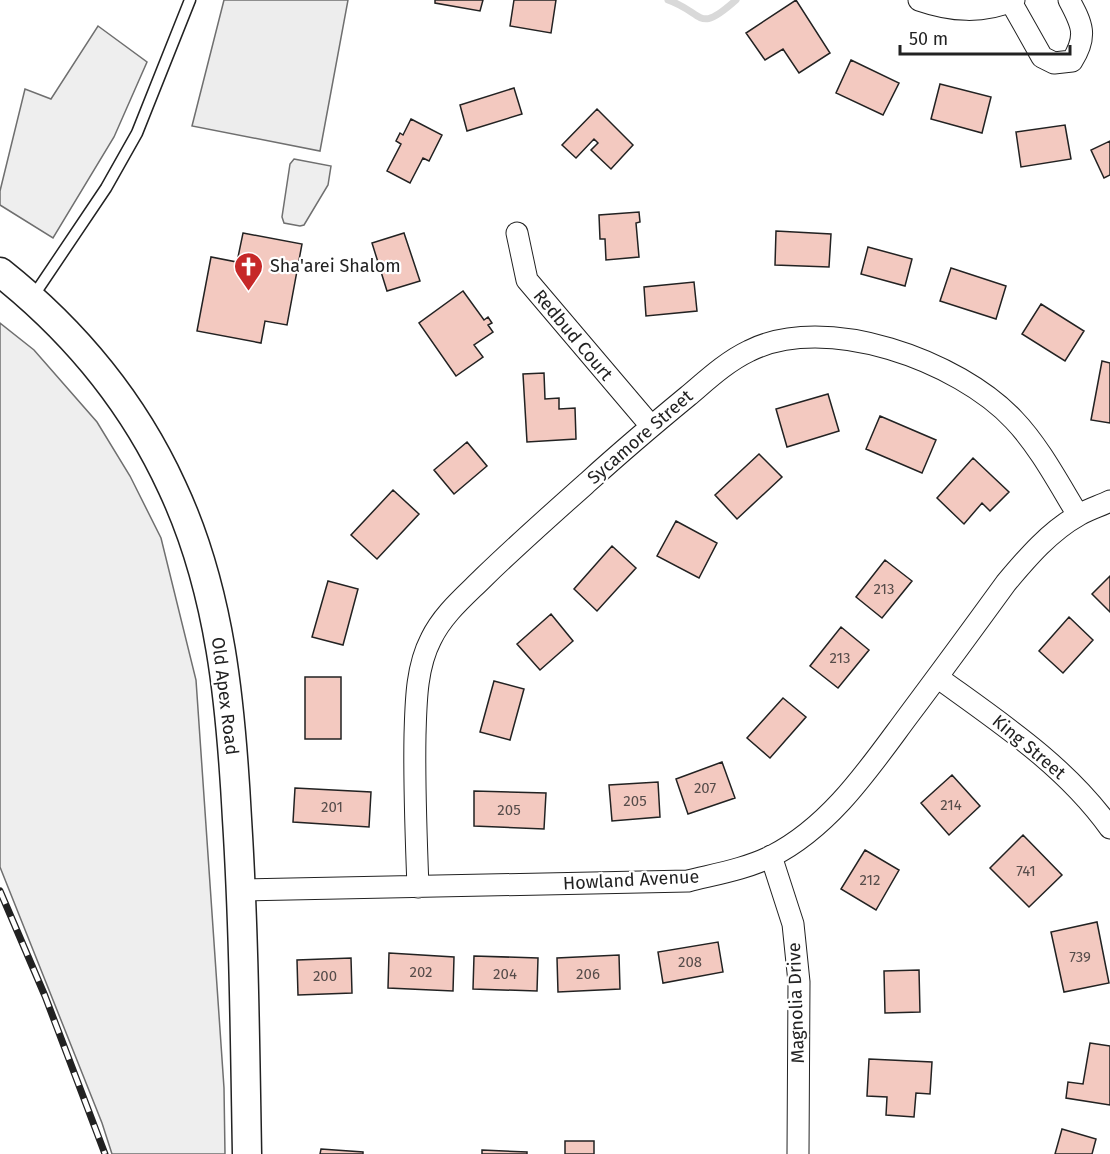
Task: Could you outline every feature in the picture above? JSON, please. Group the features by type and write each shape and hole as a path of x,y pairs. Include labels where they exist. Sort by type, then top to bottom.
{"street":[{"path":"919,0 941,8 971,11 1013,1 1042,57 1054,63 1071,61 1082,40 1081,23 1069,0"},
{"name":"Redbud Court","path":"518,233 527,280 651,426"},
{"name":"Old Apex Road","path":"0,272 32,298 80,346 118,394 172,487 202,568 225,669 235,779 242,890 247,1154"},
{"name":"Sycamore Street","path":"418,887 414,768 416,706 423,659 430,639 445,615 535,528 651,426 724,366 750,350 781,340 814,336 848,340 928,362 988,396 1016,422 1078,515"},
{"name":"Howland Avenue","path":"242,890 688,880 727,871 771,856 812,830 867,771 1027,558 1050,536 1078,515 1110,501"},
{"name":"King Street","path":"937,677 1017,735 1061,772 1110,828"},
{"name":"Magnolia Drive","path":"771,856 793,924 798,956 798,1154"}],"lane":[{"path":"32,298 106,188 137,133 190,0"}],"shaded area":[{"path":"224,0 348,0 320,151 192,126"},
{"path":"98,26 147,62 114,137 53,238 0,205 0,191 25,89 51,99"},
{"path":"294,159 331,166 328,185 304,225 300,226 284,223 282,217 290,164"},
{"path":"0,323 34,350 97,422 130,476 161,538 196,680 224,1088 225,1154 112,1154 102,1123 0,867"}],"building":[{"path":"435,0 483,0 480,11 435,3"},
{"path":"514,0 556,0 551,33 510,26"},
{"path":"796,0 830,53 799,73 783,49 765,60 746,33"},
{"path":"851,60 899,83 883,115 836,93"},
{"path":"940,84 991,97 982,133 931,119"},
{"path":"514,88 522,114 467,131 460,105"},
{"path":"597,109 633,145 611,169 591,150 598,143 594,139 576,158 562,145"},
{"path":"411,119 442,135 429,161 423,158 410,183 387,171 401,144 396,141 400,133 403,135"},
{"path":"1065,125 1071,159 1021,167 1016,132"},
{"path":"1110,141 1110,175 1104,178 1091,150"},
{"path":"639,212 640,222 636,223 639,257 606,260 605,239 600,239 599,215"},
{"path":"776,231 831,234 829,267 775,265"},
{"name":"Sha'arei Shalom","path":"243,233 302,244 287,325 265,321 261,343 197,331 211,257 237,262"},
{"path":"404,233 420,281 387,291 372,243"},
{"path":"868,247 912,259 905,286 861,274"},
{"path":"951,268 1006,286 996,319 940,301"},
{"path":"694,282 697,311 646,316 644,287"},
{"path":"463,291 484,320 488,317 492,323 488,325 493,332 474,345 483,357 456,376 419,323"},
{"path":"1041,304 1084,331 1065,361 1022,334"},
{"path":"1102,361 1110,363 1110,423 1091,420"},
{"path":"544,373 545,399 559,398 559,409 575,408 576,439 527,442 523,374"},
{"path":"828,394 839,431 787,447 776,409"},
{"path":"880,416 936,440 922,473 866,449"},
{"path":"467,442 487,466 454,494 434,470"},
{"path":"759,454 782,477 737,519 715,495"},
{"path":"973,458 1009,492 990,511 982,503 964,524 937,498"},
{"path":"393,490 419,514 377,559 351,535"},
{"path":"676,521 717,543 699,578 657,556"},
{"path":"612,546 636,568 597,611 574,589"},
{"path":"885,560 912,581 882,618 856,597"},
{"path":"1110,576 1110,612 1092,594"},
{"path":"328,581 358,589 343,645 312,637"},
{"path":"551,614 573,641 540,670 517,644"},
{"path":"1069,617 1093,640 1063,673 1039,651"},
{"path":"841,627 869,650 838,688 810,666"},
{"path":"305,677 341,677 341,739 305,739"},
{"path":"494,681 524,689 510,740 480,732"},
{"path":"783,698 806,717 770,758 747,738"},
{"path":"722,762 735,798 688,814 676,779"},
{"path":"952,775 980,806 949,835 921,803"},
{"path":"658,782 660,817 612,821 609,785"},
{"path":"295,788 371,792 369,827 293,822"},
{"path":"474,791 546,793 544,829 474,826"},
{"path":"1023,835 1062,875 1029,907 990,868"},
{"path":"865,850 899,870 876,910 841,889"},
{"path":"1097,922 1109,983 1064,992 1051,932"},
{"path":"718,942 723,972 663,983 658,952"},
{"path":"389,953 454,957 453,991 388,988"},
{"path":"619,955 620,989 558,992 557,958"},
{"path":"474,956 538,958 537,991 473,989"},
{"path":"351,958 352,993 298,995 297,960"},
{"path":"919,970 920,1012 885,1013 884,971"},
{"path":"1090,1043 1110,1046 1110,1105 1066,1098 1068,1082 1083,1084"},
{"path":"869,1059 932,1062 930,1094 916,1093 914,1117 886,1115 887,1097 867,1096"},
{"path":"1062,1129 1096,1139 1092,1154 1055,1154"},
{"path":"565,1141 594,1141 594,1154 565,1154"},
{"path":"321,1149 363,1152 363,1154 320,1154"},
{"path":"482,1150 527,1152 527,1154 482,1154"}],"waterway":[{"path":"668,0 707,19 714,17 736,0"}],"railway":[{"path":"0,891 45,996 105,1154"}],"place":[{"name":"Sha'arei Shalom","path":"249,292"}]}
